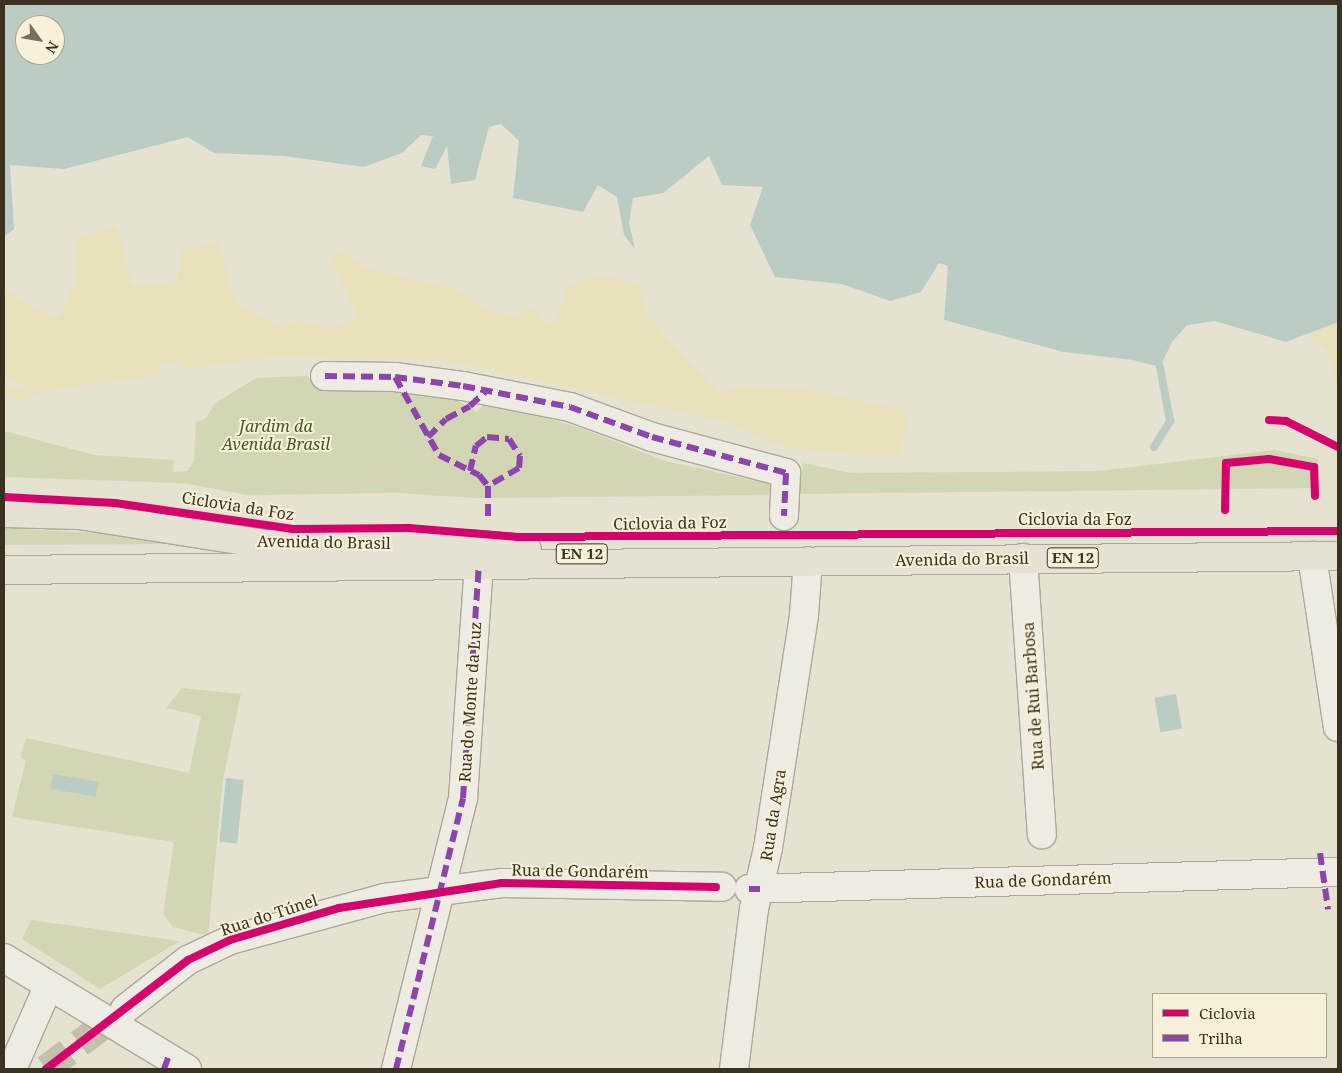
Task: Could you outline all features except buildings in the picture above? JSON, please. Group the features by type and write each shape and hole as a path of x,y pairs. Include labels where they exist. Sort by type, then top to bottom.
{"main road":[{"name":"Avenida do Brasil","path":"4,513 79,515 264,544 465,544 646,560"},
{"path":"264,544 326,569"},
{"name":"Avenida do Brasil","path":"4,570 326,569 646,560 808,561 1325,556"}],"street":[{"path":"325,376 395,377 463,386 570,407 652,437 786,474 784,516"},
{"path":"1325,556 1338,727"},
{"name":"Rua de Rui Barbosa","path":"1023,558 1042,834"},
{"name":"Rua da Agra","path":"734,1069 755,889 802,625 808,561"},
{"name":"Rua do Monte da Luz","path":"396,1069 440,891 468,762 478,566"},
{"name":"Rua de Gondarém","path":"755,889 1338,872"},
{"name":"Rua de Gondarém","path":"440,891 553,882 719,887"},
{"name":"Rua do Túnel","path":"125,1009 188,960 230,940 339,908 440,891"},
{"path":"4,958 173,1065"},
{"path":"10,1064 48,987"}],"green space":[{"name":"Jardim da Avenida Brasil","path":"306,376 325,387 449,395 477,412 488,400 583,429 665,461 774,485 770,495 476,498 397,493 247,495 182,483 4,477 4,431 94,455 174,460 173,472 188,471 194,460 196,422 206,418 214,404 256,378"},
{"path":"1275,450 1318,459 1320,488 799,494 803,463 851,473 1099,471"},
{"path":"4,528 98,533 175,544 4,545"},
{"path":"182,688 241,694 223,779 208,936 173,927 163,914 174,842 12,817 26,760 20,758 26,738 189,773 201,716 166,708"},
{"path":"31,920 180,941 100,989 22,939"}],"sand":[{"path":"117,226 132,285 177,282 182,250 218,243 236,303 281,328 300,321 333,329 358,318 330,257 340,251 367,269 453,289 489,311 515,317 533,308 545,323 556,323 566,287 601,276 639,285 649,318 718,393 741,387 803,389 901,410 907,418 900,458 784,447 724,421 449,361 276,356 185,369 181,360 158,364 160,375 41,391 23,401 4,395 4,386 22,390 26,386 4,374 4,288 36,310 59,317 75,282 76,237"},
{"path":"1338,322 1338,386 1328,351 1306,335"}],"shaded area":[{"path":"4,4 1338,4 1338,322 1286,342 1215,321 1187,325 1172,342 1160,367 1133,360 1064,352 944,320 948,266 939,263 921,292 890,301 842,284 775,277 750,225 763,187 722,185 709,156 663,193 633,198 629,223 635,249 624,235 617,197 598,185 583,212 513,198 519,141 501,124 489,127 475,180 451,184 447,146 435,169 421,166 433,136 421,135 402,153 364,167 284,156 214,153 188,137 64,169 10,165 14,229 4,237"},
{"path":"1176,694 1182,728 1160,732 1154,698"},
{"path":"53,774 98,782 96,797 50,789"},
{"path":"226,778 244,780 237,844 219,842"}],"waterway":[{"path":"1154,447 1170,421 1160,367"}],"tunnel":[{"path":"46,1069 125,1009"}],"marked path":[{"path":"325,376 395,377 463,386 570,407 652,437 786,473 784,516"},
{"path":"395,377 439,455 479,475 488,486 488,517"},
{"path":"428,437 446,419 470,406 487,390"},
{"path":"470,471 476,446 487,437 509,439 520,456 519,468 488,486"},
{"path":"396,1069 463,798 479,566"},
{"path":"1320,853 1328,909"},
{"path":"749,889 760,889"},
{"path":"164,1069 168,1058"}],"cycle path":[{"path":"1269,420 1286,421 1338,447"},
{"path":"1225,510 1226,463 1269,459 1314,467 1315,496"},
{"name":"Ciclovia da Foz","path":"4,497 115,503 293,529 409,528 518,537 1338,531"},
{"path":"46,1069 188,960 230,940 339,908 502,883 716,887"}]}
